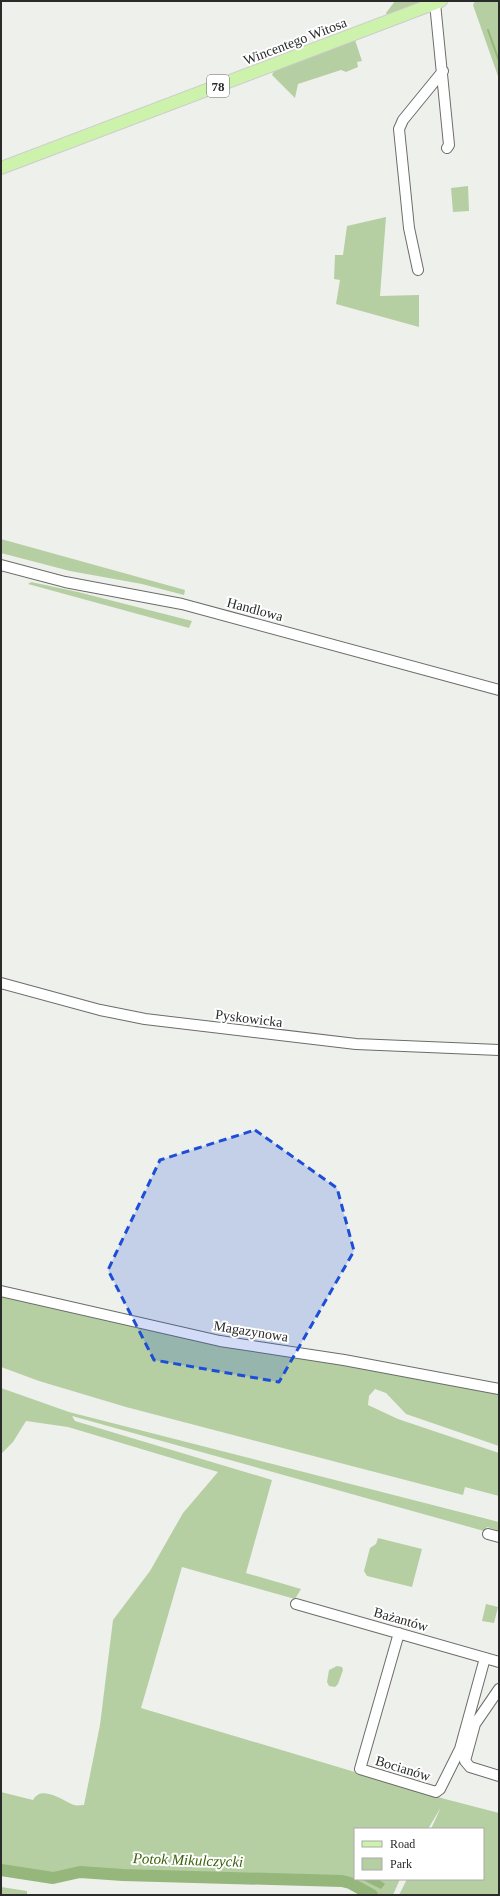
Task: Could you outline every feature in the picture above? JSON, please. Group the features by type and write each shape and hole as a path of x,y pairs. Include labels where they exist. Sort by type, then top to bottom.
{"main road":[{"name":"Wincentego Witosa","path":"1,168 438,2"}],"street":[{"path":"438,2 442,71 449,145 447,148"},
{"path":"418,270 409,228 399,129 403,120 442,71"},
{"name":"Handlowa","path":"1,565 65,582 182,604 499,690"},
{"name":"Pyskowicka","path":"1,983 117,1014 145,1019 356,1044 499,1050"},
{"name":"Magazynowa","path":"1,1291 220,1341 344,1360 499,1389"},
{"path":"488,1534 499,1537"},
{"name":"Bażantów","path":"296,1604 499,1662"},
{"name":"Bocianów","path":"399,1633 360,1769 431,1791 436,1792 440,1789 457,1757 485,1658"},
{"path":"499,1689 475,1724 465,1761 470,1767 499,1776"}],"highlighted area":[{"path":"255,1130 337,1188 354,1251 279,1382 154,1360 108,1270 160,1160"}],"green space":[{"path":"395,1 431,1 388,17 386,13"},
{"path":"475,1 499,1 499,79 473,5"},
{"path":"355,40 362,61 357,62 358,67 346,72 341,70 298,84 295,98 272,75 275,69"},
{"path":"468,186 469,211 453,212 451,188"},
{"path":"386,217 380,296 419,295 419,327 336,304 340,280 334,279 335,255 343,255 347,226"},
{"path":"1,539 185,590 184,595 142,584 70,571 1,553"},
{"path":"31,582 78,592 192,621 189,628 28,584"},
{"path":"1,1295 499,1392 499,1446 406,1414 386,1393 375,1389 369,1396 368,1405 398,1419 499,1453 499,1496 465,1487 463,1495 126,1407 39,1381 1,1367"},
{"path":"1,1388 69,1412 499,1522 499,1531 487,1527 484,1531 72,1416 75,1421 272,1480 246,1573 301,1589 295,1599 182,1567 141,1708 445,1799 499,1813 499,1895 399,1895 406,1880 484,1880 484,1828 431,1828 441,1807 429,1828 354,1828 354,1880 400,1880 393,1895 378,1895 355,1882 336,1878 86,1869 56,1875 1,1869 1,1792 33,1800 37,1795 47,1793 59,1797 74,1805 84,1805 100,1725 113,1620 150,1571 183,1513 218,1472 68,1427 26,1421 13,1442 1,1454"},
{"path":"378,1538 422,1549 412,1587 367,1576 364,1571 370,1548 376,1544"},
{"path":"486,1604 498,1607 494,1623 482,1621"},
{"path":"337,1666 342,1667 343,1670 338,1684 335,1687 329,1686 327,1682 329,1670"},
{"path":"1,1887 27,1891 27,1895 1,1895"}],"shaded area":[{"path":"363,1880 379,1880 385,1884 381,1889"}],"waterway":[{"path":"488,30 499,61"},
{"name":"Potok Mikulczycki","path":"1,1870 53,1878 80,1872 123,1875 342,1881 350,1883 372,1895"}]}
